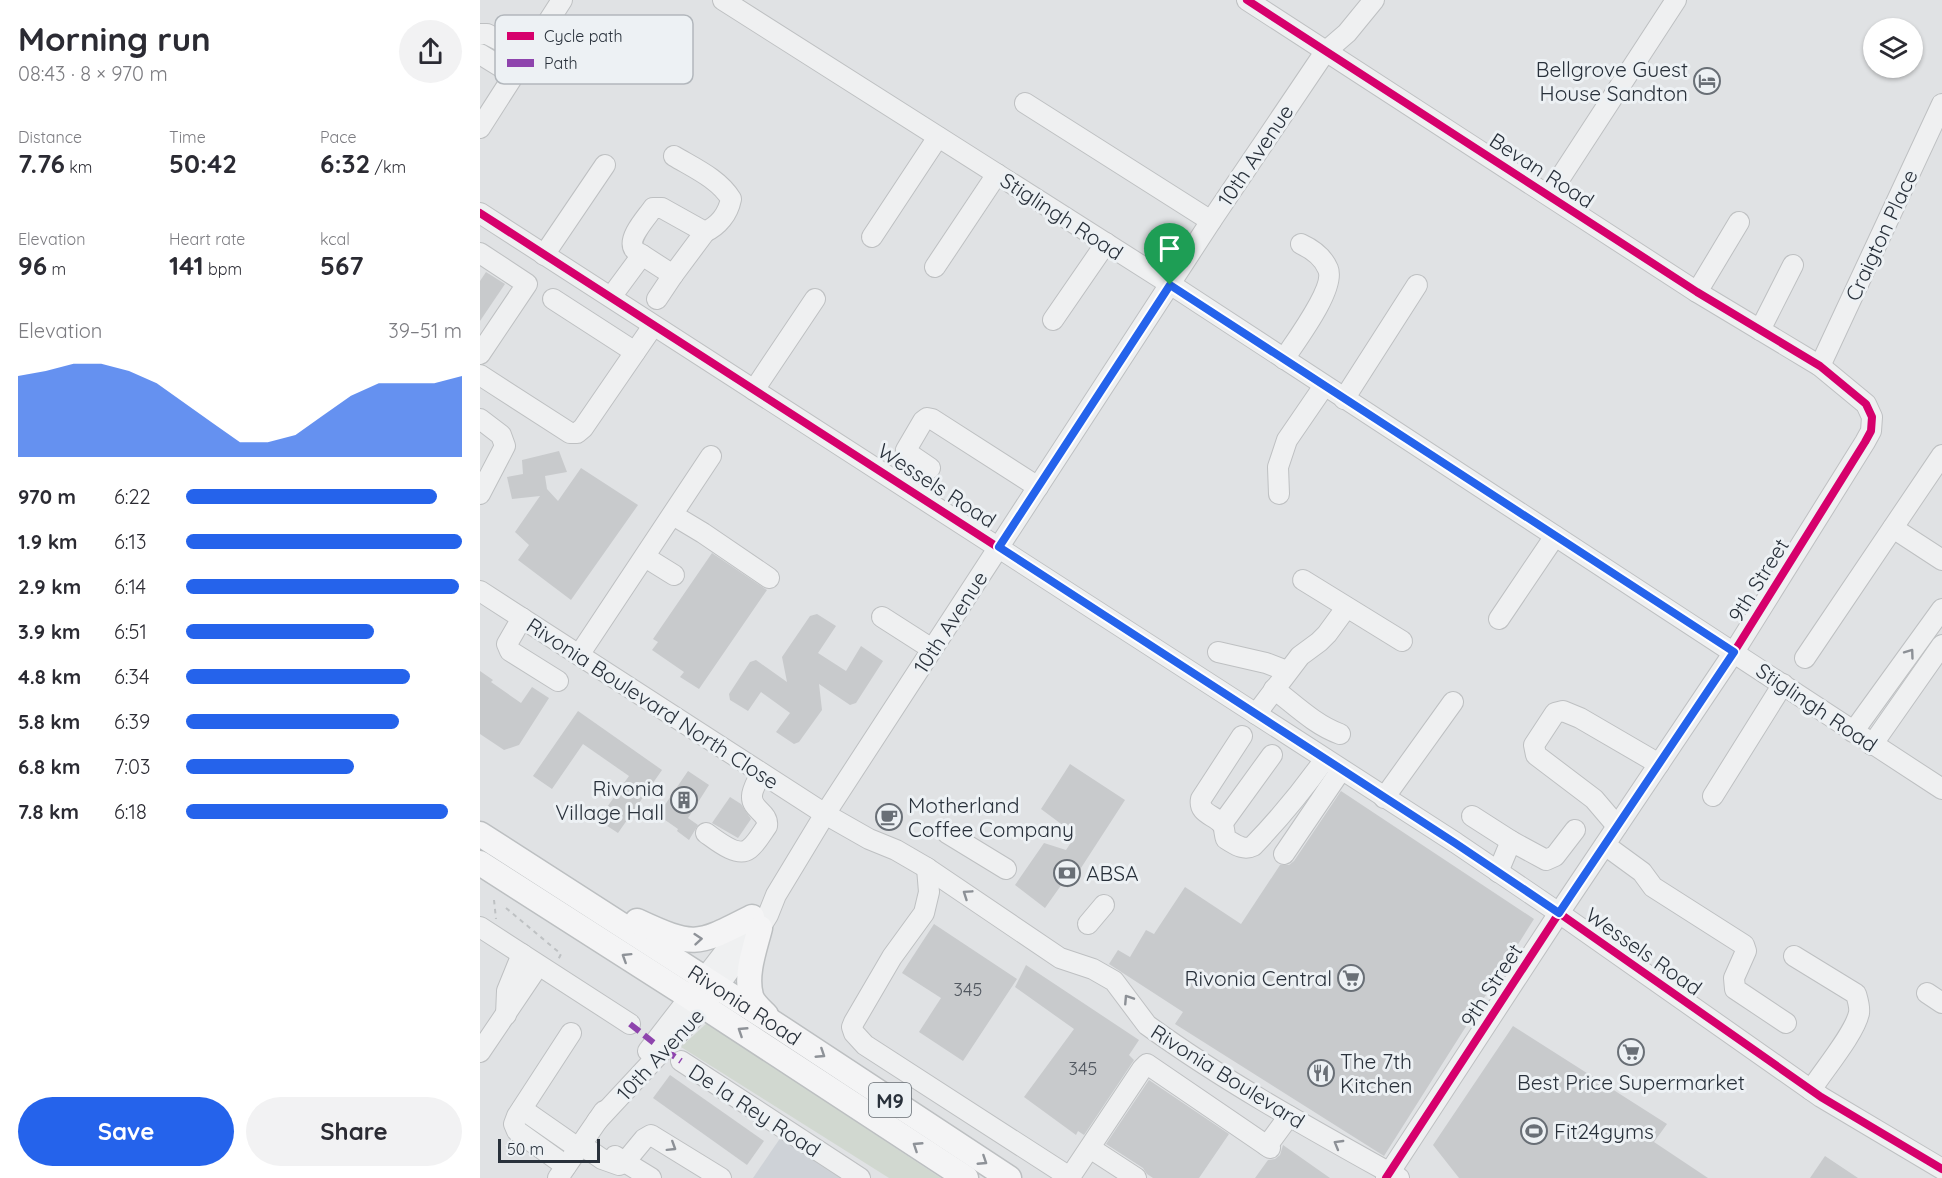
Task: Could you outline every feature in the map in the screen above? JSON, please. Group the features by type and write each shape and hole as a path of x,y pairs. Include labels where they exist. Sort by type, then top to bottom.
{"main road":[{"name":"Rivonia Road","path":"480,834 548,879 966,1178"},
{"name":"Rivonia Road","path":"480,863 705,993 772,1022 1009,1178"},
{"path":"548,879 666,934 685,940 712,937 756,922 750,994 772,1022"}],"street":[{"path":"553,15 562,0"},
{"name":"Stiglingh Road","path":"723,0 1106,243 1942,789"},
{"name":"Bevan Road","path":"1247,0 1697,292 1820,366"},
{"name":"10th Avenue","path":"562,1172 586,1137 705,993 756,922 759,908 776,895 825,814 1211,221 1325,52 1347,33 1374,0"},
{"path":"1549,195 1676,0"},
{"path":"480,34 487,34 495,38"},
{"path":"480,54 495,63"},
{"path":"480,128 508,84"},
{"path":"1026,102 1211,221"},
{"name":"Craigton Place","path":"1820,366 1942,104"},
{"path":"872,237 938,137"},
{"path":"657,299 705,232 719,222 729,207 731,199 725,190 674,156"},
{"path":"480,354 523,281 605,165"},
{"path":"935,267 997,174"},
{"path":"674,275 634,249 632,242 634,234 653,208 662,208 705,232"},
{"name":"Wessels Road","path":"480,213 1498,872 1811,1090 1942,1169"},
{"path":"1697,292 1739,222"},
{"path":"1053,320 1106,243"},
{"path":"1284,359 1323,297 1329,275 1328,269 1318,255 1301,244"},
{"path":"480,253 523,281"},
{"path":"610,297 642,255"},
{"path":"1760,330 1792,265"},
{"path":"1344,399 1417,285"},
{"path":"553,299 635,352"},
{"path":"754,390 815,299"},
{"path":"480,375 570,433 577,433 583,428 653,326"},
{"name":"9th Street","path":"1391,1176 1534,938 1559,913 1734,652 1871,431 1872,417 1866,404 1820,366"},
{"path":"1279,494 1278,467 1287,440 1324,386"},
{"path":"930,468 906,450 927,418 932,418 1038,487"},
{"path":"480,419 501,435 505,446 480,494"},
{"path":"1805,658 1942,455"},
{"path":"579,655 711,456"},
{"path":"673,515 769,579"},
{"path":"1893,528 1942,560"},
{"path":"1498,619 1555,536"},
{"path":"645,557 674,575"},
{"path":"1303,580 1402,641"},
{"name":"Rivonia Boulevard North Close","path":"480,591 825,814"},
{"path":"1256,714 1287,671 1300,656 1327,634 1346,608"},
{"path":"1853,732 1942,609"},
{"path":"882,617 932,649"},
{"path":"522,618 507,644 510,651 558,681"},
{"path":"1872,745 1942,645"},
{"path":"1218,652 1266,663 1287,671"},
{"path":"1713,796 1783,684"},
{"path":"1274,689 1315,722 1340,734"},
{"path":"1384,798 1453,702"},
{"path":"1617,826 1594,799 1536,755 1534,745 1537,739 1555,713 1563,711 1580,718 1659,764"},
{"path":"1242,736 1200,804 1201,808 1222,824 1226,839 1242,848 1247,849 1259,840 1294,799 1296,788 1328,761"},
{"path":"1222,824 1272,755"},
{"path":"1284,855 1328,761"},
{"path":"706,833 735,851 742,852 749,849 767,826 766,817 752,799 761,773"},
{"name":"Rivonia Boulevard","path":"825,814 927,868 1060,958 1094,969 1114,981 1147,1025 1197,1061 1391,1176"},
{"path":"1472,816 1546,860 1555,856 1575,830"},
{"path":"947,833 1006,869"},
{"path":"1498,872 1511,841"},
{"path":"1605,845 1641,872 1653,887 1744,945 1746,951 1734,978 1735,989 1786,1023"},
{"path":"927,868 929,892 924,913 892,957 856,1015 852,1027 854,1033 865,1045 1070,1178 1147,1064 1269,1147 1289,1116"},
{"path":"1088,924 1104,905"},
{"path":"480,927 630,1024"},
{"path":"506,1015 507,991 522,954"},
{"path":"1794,956 1856,994 1859,1003 1855,1025 1811,1090"},
{"path":"480,1052 506,1015 544,969"},
{"path":"562,1172 517,1131 514,1124 571,1033"},
{"name":"De la Rey Road","path":"681,1061 860,1178"},
{"path":"1164,1074 1197,1061"},
{"path":"522,1109 586,1137 610,1162 619,1165 625,1162 644,1139 651,1136 721,1178"},
{"path":"1090,1148 1136,1178"},
{"path":"625,1162 651,1178"}],"path":[{"path":"506,908 561,954 544,969"}],"shaded area":[{"path":"707,1023 941,1178 889,1178 681,1047"},
{"path":"783,1134 851,1178 753,1178"}],"building":[{"path":"486,272 505,284 480,321 480,281"},
{"path":"559,451 567,472 545,476 547,489 558,501 581,468 638,505 571,600 518,560 529,545 515,532 540,496 512,499 507,477 523,474 522,460"},
{"path":"712,553 767,590 699,689 680,677 684,672 652,650 658,642 653,639"},
{"path":"817,614 836,626 818,653 846,671 861,646 883,661 856,703 850,705 819,684 822,710 799,742 794,744 776,732 790,713 761,692 748,711 730,700 729,694 750,662 756,660 787,682 782,657 810,616"},
{"path":"480,671 493,680 491,682 521,703 532,687 549,698 519,745 504,750 480,734"},
{"path":"578,711 662,770 618,833 598,820 629,776 583,744 552,789 533,776"},
{"path":"1070,764 1125,800 1068,888 1062,884 1045,908 1015,885 1044,843 1066,850 1076,835 1041,809"},
{"name":"Rivonia Village Hall","path":"688,771 709,785 688,818 698,825 689,840 658,815"},
{"name":"Rivonia Central","path":"1341,791 1534,919 1384,1156 1175,1024 1183,1012 1109,964 1118,950 1130,957 1146,930 1154,934 1185,887 1241,924 1280,865 1289,865 1294,861"},
{"path":"730,797 741,804 751,819 738,838 712,823"},
{"path":"934,924 1017,979 963,1061 919,1032 941,998 902,973"},
{"path":"1026,965 1139,1040 1129,1055 1134,1060 1084,1135 1078,1131 1076,1135 1024,1097 1074,1029 1015,987"},
{"path":"1513,1026 1667,1124 1654,1142 1708,1178 1459,1178 1433,1145"},
{"path":"670,1075 764,1141 747,1165 653,1098"},
{"path":"1149,1080 1229,1134 1199,1178 1153,1178 1143,1168 1106,1144"},
{"path":"1283,1145 1330,1178 1255,1178 1268,1160 1280,1155"},
{"path":"1825,1156 1858,1178 1810,1178"}],"marked path":[{"path":"630,1024 654,1043"},
{"path":"665,1050 681,1061"}],"cycle path":[{"path":"1247,0 1697,292 1820,366 1866,404 1872,417 1871,431 1865,442 1734,652 1559,913 1386,1178"},
{"path":"480,213 1456,843 1821,1097 1942,1169"}],"place":[{"name":"Bellgrove Guest House Sandton","path":"1707,81"},
{"name":"Rivonia Village Hall","path":"684,800"},
{"name":"Motherland Coffee Company","path":"889,817"},
{"name":"ABSA","path":"1067,873"},
{"name":"Rivonia Central","path":"1351,978"},
{"name":"Best Price Supermarket","path":"1631,1052"},
{"name":"The 7th Kitchen","path":"1321,1073"},
{"name":"Fit24gyms","path":"1534,1131"}],"route":[{"path":"1170,285 1734,652 1559,913 999,547 1170,285"}]}
